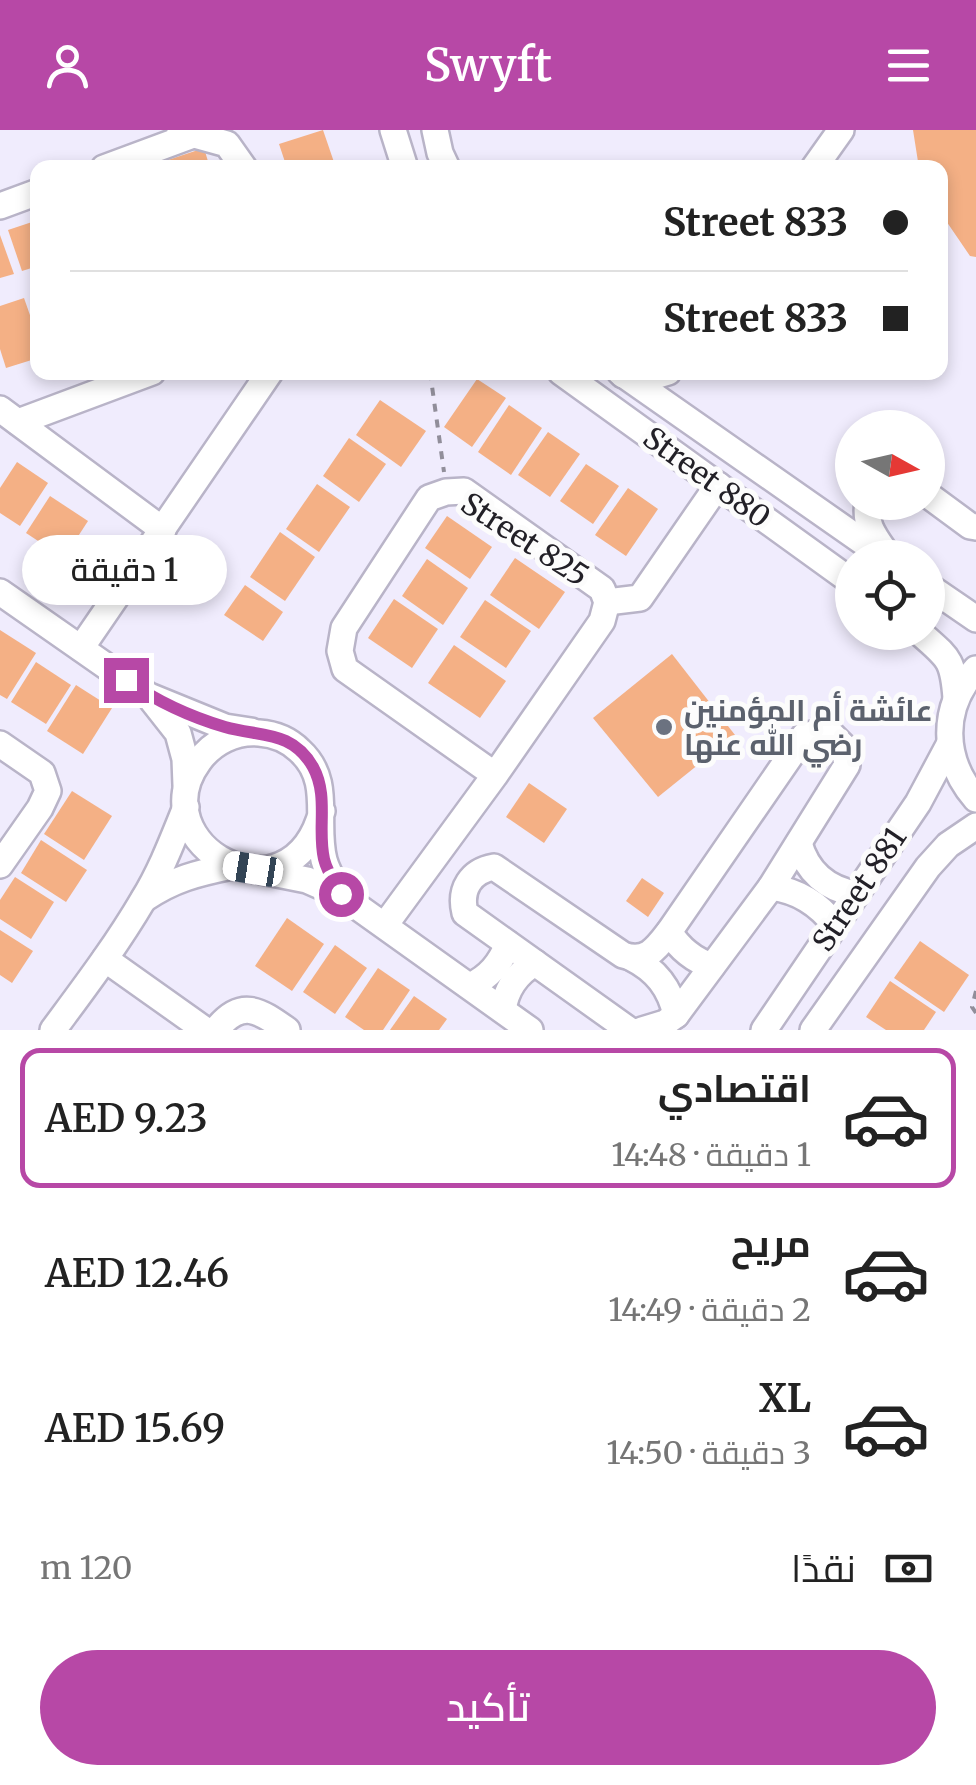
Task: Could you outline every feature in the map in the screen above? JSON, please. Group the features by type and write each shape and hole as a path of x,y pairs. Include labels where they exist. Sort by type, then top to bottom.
{"street":[{"path":"392,130 402,160"},
{"path":"435,130 443,160"},
{"path":"820,160 841,130"},
{"path":"122,160 184,132 227,144 238,160"},
{"path":"0,206 30,195"},
{"path":"9,416 126,380"},
{"path":"81,648 265,380"},
{"name":"Street 880","path":"572,380 835,570"},
{"name":"Street 880","path":"630,380 862,540"},
{"path":"9,416 162,530"},
{"path":"607,602 640,598 718,485"},
{"name":"Street 825","path":"385,926 495,775 602,620 607,602 602,589 464,492 446,492 430,498 344,628 340,651 344,669 495,775"},
{"path":"945,508 976,527"},
{"path":"0,592 149,696 225,727 284,739 306,757 320,782 324,860 341,894"},
{"path":"945,598 976,619"},
{"path":"939,650 954,676 956,698 949,745 958,774 976,799"},
{"path":"956,698 976,669"},
{"path":"149,696 178,732 185,760 189,822 206,849 242,868 307,880 341,894 530,1030"},
{"path":"53,1030 105,959 162,867 194,768 210,749 232,736 256,732"},
{"path":"632,958 649,955 669,932 804,736 831,734 844,747 847,765 799,843 676,1015 642,1030"},
{"path":"0,744 42,773 48,791 0,865"},
{"name":"Street 881","path":"764,1029 918,803 949,745"},
{"path":"144,899 164,884 197,873 270,868 285,862 310,841 322,811"},
{"name":"Street 881","path":"814,1030 928,867 948,845 976,826"},
{"path":"799,843 807,863 821,879 856,894"},
{"path":"629,1030 465,912 463,897 468,882 479,871 494,866 623,955 650,968 664,984 676,1015"},
{"path":"770,887 803,896 835,925"},
{"path":"669,932 692,957 712,966"},
{"path":"470,986 496,967 508,944"},
{"path":"105,959 205,1030"},
{"path":"503,1010 514,981 535,963"},
{"path":"216,1030 243,1009 266,1015 287,1030"}],"path":[{"path":"431,380 446,492"},
{"path":"976,991 972,1007 976,1013"}],"building":[{"path":"323,130 333,160 284,160 279,144"},
{"path":"913,130 976,130 976,257 970,256 948,224 948,160 918,160"},
{"path":"204,148 208,160 168,160"},
{"path":"30,223 30,268 22,271 8,230"},
{"path":"0,235 14,274 0,278"},
{"path":"24,298 30,315 30,360 6,368 0,349 0,306"},
{"path":"476,380 506,398 472,447 444,427"},
{"path":"380,400 426,431 401,467 356,435"},
{"path":"509,405 542,428 511,475 478,452"},
{"path":"548,432 580,454 550,497 518,475"},
{"path":"349,438 386,464 359,502 323,476"},
{"path":"17,462 48,483 20,526 0,513 0,488"},
{"path":"586,464 619,486 593,524 560,501"},
{"path":"317,484 350,507 319,552 286,529"},
{"path":"628,488 658,509 626,556 595,535"},
{"path":"50,496 88,521 64,558 26,533"},
{"path":"447,516 492,547 470,579 425,548"},
{"path":"280,532 315,557 285,601 250,577"},
{"path":"515,558 565,592 539,629 490,595"},
{"path":"427,559 468,588 443,625 402,596"},
{"path":"245,585 283,612 263,641 224,615"},
{"path":"394,599 438,629 412,668 368,638"},
{"path":"485,600 531,631 506,668 460,637"},
{"path":"0,630 36,653 7,699 0,695"},
{"path":"454,645 506,681 480,718 428,683"},
{"name":"عائشة أم المؤمنين رضي الله عنها","path":"672,654 735,735 658,797 593,718"},
{"path":"36,662 71,685 46,724 11,702"},
{"path":"76,685 112,708 83,754 47,731"},
{"path":"529,783 567,809 544,843 506,817"},
{"path":"72,791 112,816 84,860 44,834"},
{"path":"41,840 87,870 66,902 21,873"},
{"path":"15,877 54,902 31,939 0,919 0,900"},
{"path":"642,878 664,893 648,917 626,901"},
{"path":"287,918 324,944 292,991 255,966"},
{"path":"0,930 33,951 12,983 0,975"},
{"path":"920,941 969,975 944,1012 894,978"},
{"path":"335,945 367,968 335,1014 303,992"},
{"path":"378,968 410,990 383,1030 364,1030 345,1017"},
{"path":"890,981 936,1012 924,1030 886,1030 866,1017"},
{"path":"414,996 447,1019 439,1030 390,1030"}],"place":[{"name":"عائشة أم المؤمنين رضي الله عنها","path":"664,727"}],"route":[{"path":"126,680 149,696 225,727 270,734 296,747 320,782 324,860 341,894"}]}
